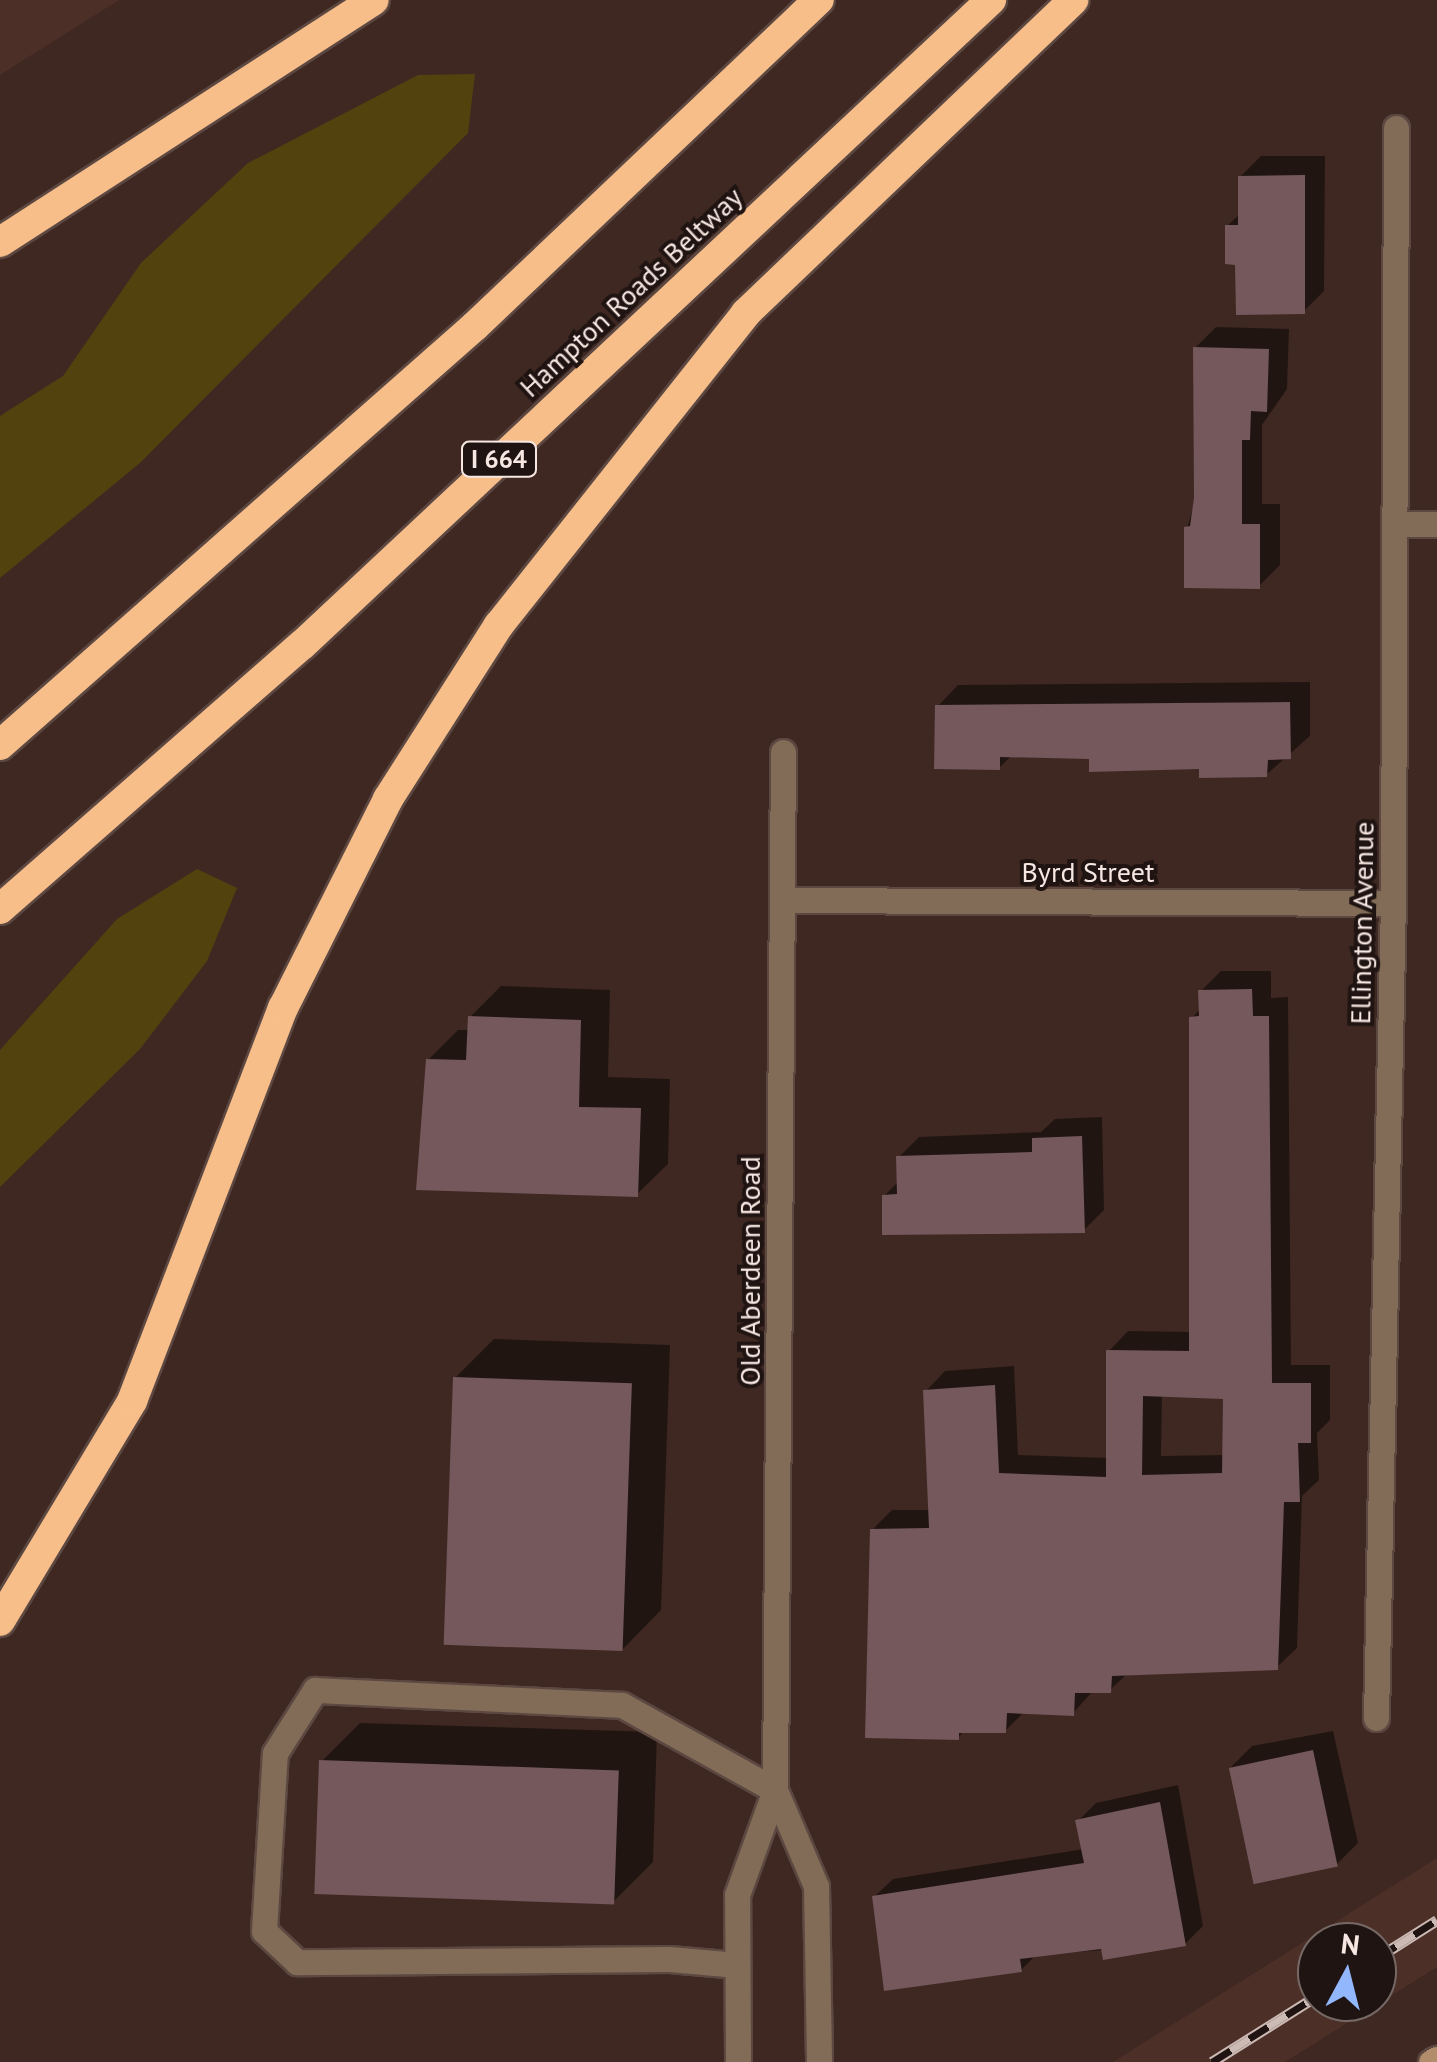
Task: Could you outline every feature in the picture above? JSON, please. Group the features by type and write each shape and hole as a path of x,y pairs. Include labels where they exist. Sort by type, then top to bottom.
{"highway":[{"path":"0,242 374,0"},
{"path":"0,745 475,326 819,0"},
{"name":"Hampton Roads Beltway","path":"0,910 302,644 990,0"},
{"path":"0,1621 132,1401 292,990 388,799 499,625 746,313 1073,0"},
{"path":"0,216 41,216"}],"street":[{"name":"Ellington Avenue","path":"1376,1718 1393,903 1396,128"},
{"path":"1395,524 1437,524"},
{"name":"Old Aberdeen Road","path":"738,2062 737,1895 776,1790 784,752"},
{"name":"Byrd Street","path":"783,900 1393,903"},
{"path":"738,1965 669,1959 297,1962 264,1931 275,1753 315,1690 622,1705 776,1790"},
{"name":"Old Aberdeen Road","path":"776,1790 816,1886 820,2062"}],"shaded area":[{"path":"0,0 119,0 0,75"},
{"path":"475,74 468,133 140,463 0,578 0,416 63,376 141,263 248,163 418,75"},
{"path":"197,869 237,888 207,961 140,1049 0,1187 0,1050 117,919"},
{"path":"1437,1858 1437,1967 1397,1992 1397,1922 1335,1922"},
{"path":"1297,1946 1297,2022 1349,2022 1285,2062 1113,2062"}],"building":[{"path":"1305,175 1305,314 1236,315 1235,265 1225,264 1225,225 1238,225 1238,176"},
{"path":"1193,347 1269,349 1267,412 1251,411 1250,440 1242,440 1242,524 1260,524 1260,589 1184,588 1184,527 1190,526 1194,498"},
{"path":"1290,702 1291,759 1268,760 1267,777 1199,778 1199,769 1089,772 1089,759 1000,757 1000,770 934,769 935,705"},
{"path":"1252,989 1253,1016 1269,1016 1272,1383 1311,1383 1311,1443 1298,1443 1300,1502 1284,1502 1278,1670 1112,1676 1111,1693 1075,1693 1074,1716 1007,1713 1006,1733 959,1733 959,1740 865,1738 870,1529 929,1528 923,1390 995,1385 999,1473 1106,1477 1106,1350 1189,1351 1189,1017 1199,1016 1198,990","holes":["1143,1396 1223,1399 1222,1473 1142,1475"]},
{"path":"468,1016 581,1020 579,1107 641,1108 638,1197 416,1190 426,1059 466,1060"},
{"path":"1082,1136 1085,1233 882,1235 882,1195 897,1194 896,1156 1032,1152 1032,1138"},
{"path":"453,1377 632,1383 623,1651 444,1645"},
{"path":"1313,1750 1338,1866 1254,1884 1229,1768"},
{"path":"319,1760 619,1770 614,1904 314,1894"},
{"path":"1160,1802 1186,1946 1103,1960 1101,1949 1020,1959 1022,1972 884,1991 872,1896 1084,1863 1075,1820"}],"railway":[{"path":"1397,1945 1437,1920"},
{"path":"1212,2062 1297,2009"}]}
